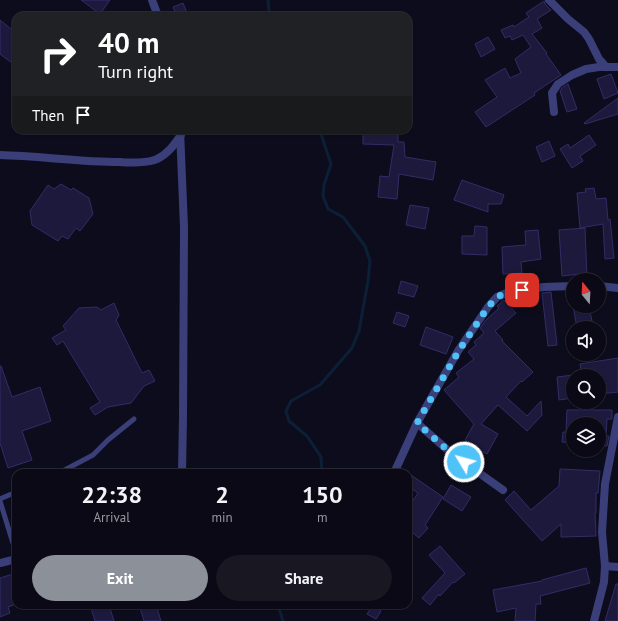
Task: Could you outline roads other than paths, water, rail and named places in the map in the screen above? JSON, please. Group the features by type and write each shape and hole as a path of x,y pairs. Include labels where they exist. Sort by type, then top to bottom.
{"street":[{"path":"152,0 156,12"},
{"path":"549,0 568,19 584,32 599,59 606,67"},
{"path":"554,112 552,93 558,84 572,75 586,69 618,67"},
{"path":"0,155 96,162 134,163 157,160 171,150 179,134"},
{"path":"180,134 184,227 184,416 182,469"},
{"path":"396,469 417,423 458,352 488,307 497,297 511,291 566,286"},
{"path":"606,287 618,288"},
{"path":"594,621 604,582 605,566 602,532 605,484 618,417"},
{"path":"417,423 451,453 503,490"},
{"path":"0,563 12,560"},
{"path":"605,566 618,567"}],"lane":[{"path":"67,469 93,455 108,440 134,419"},
{"path":"12,494 0,500 12,540"}],"waterway":[{"path":"268,0 270,12"},
{"path":"321,134 331,164 324,185 323,196 328,209 343,217 365,246 370,261 359,331 352,348 320,385 291,401 286,411 289,421 307,436 321,457 322,469"},
{"path":"279,609 283,621"}]}
